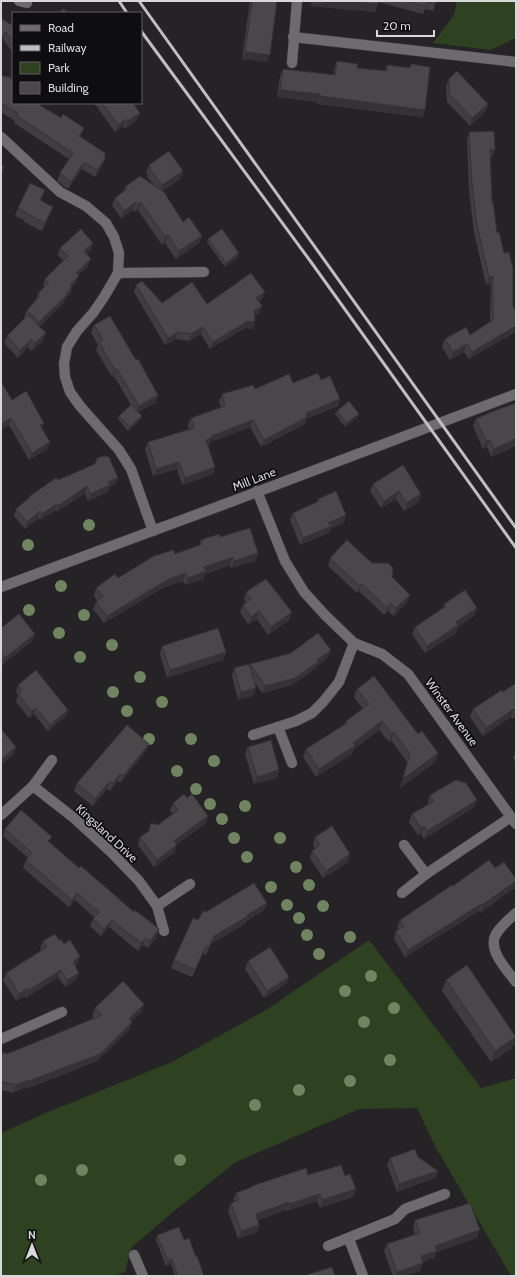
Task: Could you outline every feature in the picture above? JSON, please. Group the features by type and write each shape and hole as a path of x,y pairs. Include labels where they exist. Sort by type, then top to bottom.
{"street":[{"path":"292,63 296,6"},
{"path":"293,38 516,62"},
{"path":"1,137 60,192 86,206 106,223 114,237 119,252 118,273 104,298 77,331 67,347 64,364 65,377 70,392 80,406 119,450 130,468 153,531"},
{"path":"118,273 204,272"},
{"name":"Mill Lane","path":"1,587 516,394"},
{"name":"Winster Avenue","path":"257,491 285,561 304,592 354,643 382,654 408,674 513,821 426,874 402,893"},
{"path":"253,735 296,721 312,713 340,682 354,643"},
{"path":"278,727 292,764"},
{"path":"1,815 33,786 52,760"},
{"name":"Kingsland Drive","path":"33,786 74,818 112,852 139,881 157,906 164,931"},
{"path":"404,845 426,874"},
{"path":"157,906 190,884"},
{"path":"516,913 506,922 496,935 494,947 500,960 516,982"},
{"path":"2,1037 62,1012"},
{"path":"328,1246 349,1239 395,1219 405,1209 445,1194"},
{"path":"349,1239 363,1276"},
{"path":"134,1255 144,1276"}],"green space":[{"path":"457,1 516,1 516,38 491,50 433,43 454,15"},
{"path":"369,940 481,1088 516,1078 516,1276 511,1276 435,1146 417,1108 359,1109 236,1162 174,1211 131,1248 125,1272 115,1276 1,1276 1,1133 48,1112 172,1062 266,1010"}],"building":[{"path":"252,1 277,1 270,55 245,52"},
{"path":"341,1 378,1 378,4"},
{"path":"407,1 436,1 436,4 427,2 426,6"},
{"path":"64,9 66,12 60,12"},
{"path":"1,18 12,25 12,40 6,32 1,39"},
{"path":"337,61 358,64 357,68 387,71 387,65 410,68 411,64 430,67 425,110 320,96 320,94 280,90 283,69 335,75"},
{"path":"457,71 488,104 472,118 449,94 449,79"},
{"path":"1,75 8,76 12,79 12,104 40,104 41,106 61,118 63,114 84,128 79,136 105,153 105,159 97,170 84,162 71,182 60,173 73,153 17,116 18,113 3,104 1,108"},
{"path":"103,104 134,104 140,113 128,121 126,119 118,125"},
{"path":"494,131 495,150 490,150 492,202 497,233 499,232 504,253 509,252 513,268 513,306 516,312 516,326 472,352 467,344 453,352 445,339 466,327 470,335 493,320 493,276 489,277 477,225 472,184 469,132"},
{"path":"169,151 183,171 162,185 150,169 151,168 149,165"},
{"path":"1,166 4,167 1,173"},
{"path":"140,176 164,192 183,222 189,217 202,236 179,251 168,235 165,237 141,202 138,204 136,202 124,211 115,198 127,189 125,187"},
{"path":"30,183 45,190 40,200 53,207 45,223 18,208"},
{"path":"81,229 93,243 84,251 91,259 76,273 79,276 70,285 72,287 66,294 67,295 39,322 27,310 40,296 38,293 49,283 45,279 68,256 60,248"},
{"path":"222,229 239,253 226,263 208,239"},
{"path":"251,273 265,292 256,298 262,306 254,311 255,322 248,321 213,342 203,327 191,334 178,332 168,338 136,285 142,281 162,303 192,282 207,304"},
{"path":"28,315 46,333 35,343 31,340 20,350 7,336"},
{"path":"110,316 136,360 138,359 158,395 139,406 117,369 115,370 99,342 103,340 94,325"},
{"path":"318,373 321,380 330,376 340,399 306,413 307,417 264,440 253,420 211,436 212,438 206,440 215,467 185,478 179,462 156,469 148,442 194,428 191,418 225,406 222,394 253,385 255,389 289,374 293,383"},
{"path":"1,382 12,400 26,391 44,423 40,425 50,442 32,453 11,418 1,424"},
{"path":"349,401 359,414 346,423 337,411"},
{"path":"516,403 516,439 494,449 490,440 486,441 476,419"},
{"path":"131,405 142,416 130,427 119,416"},
{"path":"104,456 109,457 118,478 108,482 110,485 90,494 87,486 58,506 57,504 42,514 40,511 27,522 16,509 30,496 56,478 58,480 95,464 97,458"},
{"path":"403,465 421,494 406,503 399,491 384,501 373,484"},
{"path":"336,491 346,515 328,523 332,526 303,538 293,513"},
{"path":"250,528 258,553 234,561 233,557 204,567 206,571 188,578 186,573 167,580 107,616 96,602 103,596 96,588 115,574 118,578 154,556 173,550 175,554 202,544 201,540 219,534 220,537"},
{"path":"347,540 372,563 388,563 393,568 392,577 410,595 396,608 391,603 387,608 362,584 360,586 330,558"},
{"path":"266,579 292,612 271,627 259,611 251,617 243,605 251,599 246,592"},
{"path":"465,590 477,608 456,622 458,625 427,646 415,627 446,606 444,604"},
{"path":"19,614 35,634 5,658 1,653 1,628"},
{"path":"218,628 226,652 170,670 162,646"},
{"path":"318,633 331,650 317,660 318,662 295,678 265,686 250,664 291,653"},
{"path":"249,664 256,688 241,692 234,668"},
{"path":"36,670 68,710 50,725 36,708 32,711 19,696 21,688 18,685"},
{"path":"374,676 418,734 422,731 438,753 403,779 410,754 394,732 392,734 382,721 353,743 355,746 319,769 306,749 347,723 346,721 369,704 357,689"},
{"path":"516,683 516,711 514,709 486,728 473,709 502,690 503,692"},
{"path":"127,725 149,744 123,776 120,774 113,783 110,781 95,799 77,783"},
{"path":"1,729 16,747 1,760"},
{"path":"271,740 279,770 257,777 248,747"},
{"path":"456,780 466,783 477,800 427,831 424,826 421,828 412,814 434,801 430,795"},
{"path":"184,794 187,798 192,794 208,816 174,841 177,845 157,860 140,837 149,831 151,823 158,825 178,810 173,803"},
{"path":"21,810 52,837 48,841 79,868 81,866 134,912 135,910 159,929 150,941 146,938 141,943 112,920 104,929 93,919 99,912 77,893 72,900 26,860 32,853 5,829"},
{"path":"332,826 350,854 326,871 312,851 320,845 315,837"},
{"path":"489,860 495,868 504,862 516,881 482,905 481,904 408,950 396,931 404,926 400,920 452,885 453,886"},
{"path":"254,883 267,903 214,936 209,947 206,946 195,970 174,960 193,918 198,920 203,911 206,912"},
{"path":"55,934 64,944 70,940 80,956 73,962 79,973 67,980 61,970 29,990 28,988 19,994 6,973 47,947 43,941"},
{"path":"270,947 289,977 267,991 248,961"},
{"path":"467,965 516,1037 495,1051 446,980"},
{"path":"123,981 144,1004 129,1019 132,1022 100,1054 16,1085 3,1082 1,1083 1,1054 5,1052 6,1054 102,1015 95,1008"},
{"path":"415,1149 418,1157 438,1171 399,1184 390,1158"},
{"path":"341,1165 345,1176 350,1174 356,1189 322,1200 320,1194 289,1204 289,1202 256,1214 259,1225 241,1231 231,1203 239,1200 236,1193 252,1186 306,1168 308,1175"},
{"path":"470,1203 480,1230 435,1246 437,1251 421,1256 423,1263 397,1272 387,1244 420,1233 415,1220"},
{"path":"179,1227 184,1240 189,1238 204,1276 178,1276 172,1259 168,1261 157,1235"},
{"path":"332,1267 335,1276 303,1276"}],"railway":[{"path":"119,1 126,12"},
{"path":"139,1 516,528"},
{"path":"142,32 311,262 516,548"}]}
